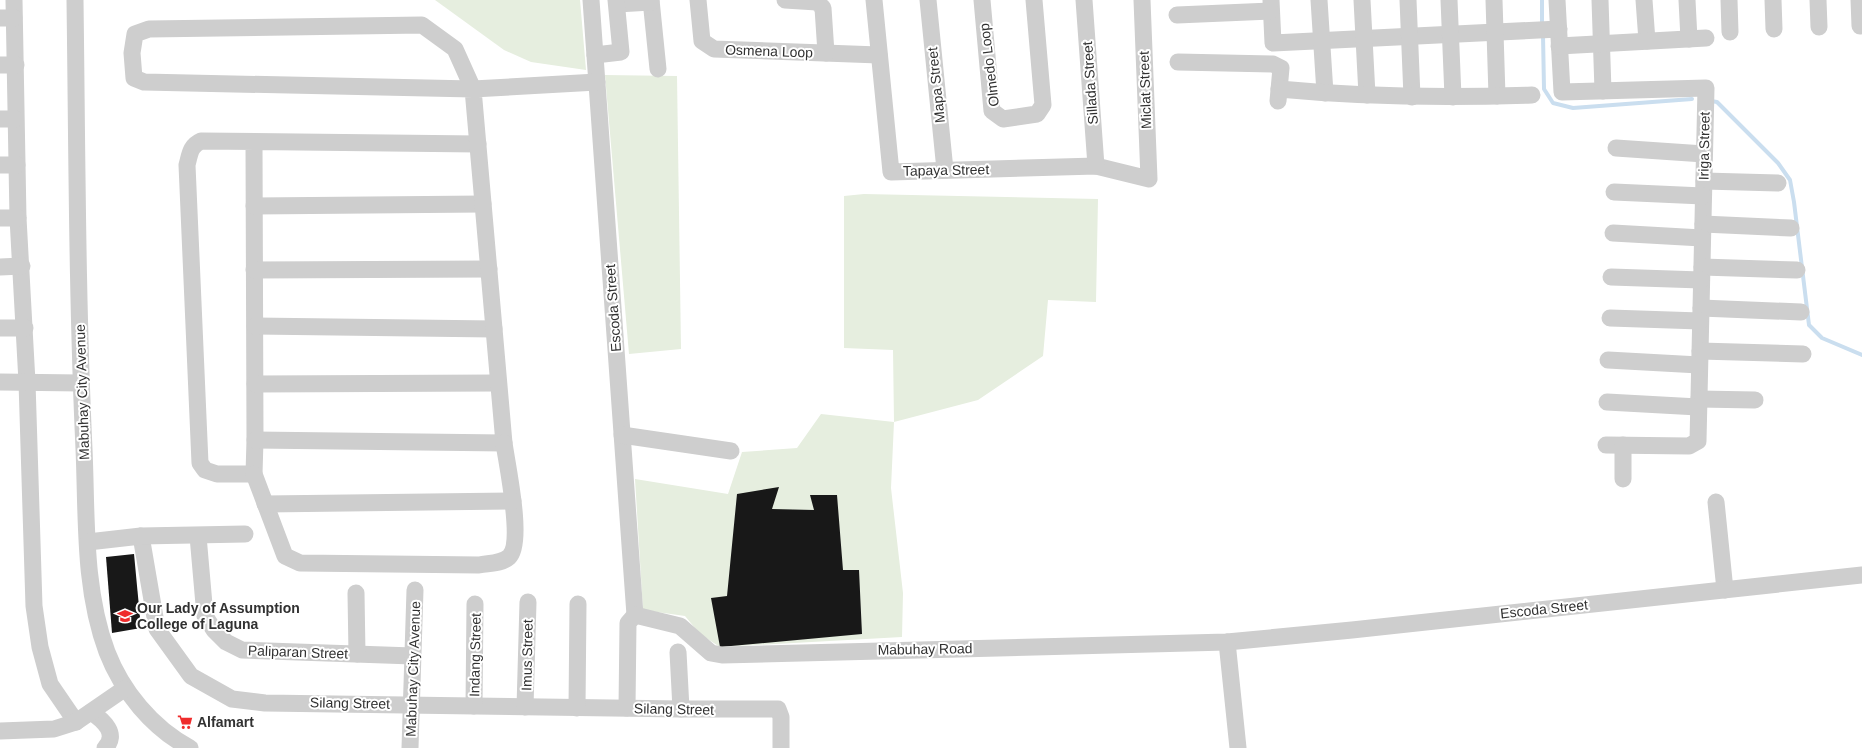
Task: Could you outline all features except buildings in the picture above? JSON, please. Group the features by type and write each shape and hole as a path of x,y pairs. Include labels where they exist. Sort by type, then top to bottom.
{"street":[{"path":"14,0 7,18 8,119 17,165 18,218 25,328 34,606 40,647 50,684 76,722"},
{"name":"Mabuhay City Avenue","path":"75,0 81,383 89,573 94,610 107,652 124,689 150,718 175,740 190,748"},
{"name":"Escoda Street","path":"591,0 635,615"},
{"name":"Osmena Loop","path":"698,0 702,41 714,49 879,55"},
{"path":"785,0 817,2 823,8 826,53"},
{"name":"Tapaya Street","path":"874,0 891,172 1096,166 1149,179"},
{"name":"Mapa Street","path":"928,0 945,170"},
{"name":"Olmedo Loop","path":"982,0 992,111 1003,119 1037,114 1043,105 1034,0"},
{"name":"Sillada Street","path":"1084,0 1096,166"},
{"name":"Miclat Street","path":"1142,0 1149,179"},
{"path":"1318,0 1325,94"},
{"path":"1362,0 1367,95"},
{"path":"1408,0 1412,97"},
{"path":"1449,0 1454,97"},
{"path":"1494,0 1497,96"},
{"name":"Iriga Street","path":"1557,0 1562,92 1706,88 1698,441 1690,446 1623,445"},
{"path":"1600,0 1603,91"},
{"path":"1644,0 1647,41"},
{"path":"1686,0 1689,39"},
{"path":"1729,0 1730,32"},
{"path":"1773,0 1774,29"},
{"path":"1818,0 1819,27"},
{"path":"1859,0 1860,26"},
{"path":"595,55 621,52 616,2 651,1 658,69"},
{"path":"1178,15 1271,5 1273,43 1559,29"},
{"path":"254,143 254,474 285,556 300,563 479,565 503,561 510,556 515,545 515,522 504,443 498,383 473,89 455,49 422,25 149,29 135,34 132,52 134,78 144,82 473,89 597,82"},
{"path":"1560,46 1706,38"},
{"path":"1178,62 1273,64 1280,68 1279,95 1325,94 1454,97 1532,95"},
{"path":"254,474 217,474 205,470 200,463 187,165 190,151 194,144 201,141 254,143 478,144"},
{"path":"1616,148 1704,154"},
{"path":"0,165 17,165"},
{"path":"1614,192 1703,189 1778,183"},
{"path":"254,206 483,204"},
{"path":"0,218 18,218"},
{"path":"1613,233 1792,228"},
{"path":"0,267 22,266"},
{"path":"254,270 489,269"},
{"path":"1612,277 1797,270"},
{"path":"1610,318 1801,312"},
{"path":"255,326 494,329"},
{"path":"0,328 25,328"},
{"path":"1608,360 1803,354"},
{"path":"0,382 81,383"},
{"path":"255,384 498,383"},
{"path":"1607,402 1698,403 1755,400"},
{"path":"622,435 731,451"},
{"path":"255,440 504,443"},
{"path":"1606,444 1623,445 1623,479"},
{"path":"265,504 513,501"},
{"path":"1716,502 1725,590"},
{"path":"88,542 141,536 245,534"},
{"name":"Silang Street","path":"141,536 157,629 191,676 232,699 265,703 411,704 577,708 778,709 781,717 781,748"},
{"name":"Paliparan Street","path":"198,536 204,616 214,630 226,642 242,650 413,656"},
{"name":"Escoda Street","path":"1227,642 1862,575"},
{"name":"Mabuhay City Avenue","path":"410,748 415,590"},
{"path":"356,593 356,654"},
{"name":"Imus Street","path":"525,707 528,602"},
{"name":"Indang Street","path":"474,706 475,604"},
{"path":"577,708 578,604"},
{"path":"627,708 628,623 635,615"},
{"name":"Mabuhay Road","path":"635,615 680,626 711,653 722,655 1227,642"},
{"path":"1227,642 1238,748"},
{"path":"678,652 682,709"},
{"path":"0,731 54,729 76,722 124,689"},
{"path":"91,712 107,725 111,734 111,739 105,748"}],"green space":[{"path":"435,0 580,0 586,70 531,62 504,50"},
{"path":"605,75 677,76 681,349 629,354"},
{"path":"864,194 1098,199 1096,302 1048,300 1043,356 978,400 894,422 893,350 844,348 844,196"},
{"path":"821,414 894,422 891,488 903,593 902,637 720,647 700,634 685,616 643,610 635,479 728,494 742,452 797,448"}],"waterway":[{"path":"1542,0 1542,26"},
{"path":"1543,35 1544,89 1553,103 1573,108 1692,99"},
{"path":"1711,101 1717,102 1778,163 1790,180 1809,325 1822,338 1862,355"}],"place":[{"name":"Our Lady of Assumption College of Laguna","path":"125,616"},
{"name":"Alfamart","path":"185,722"}]}
